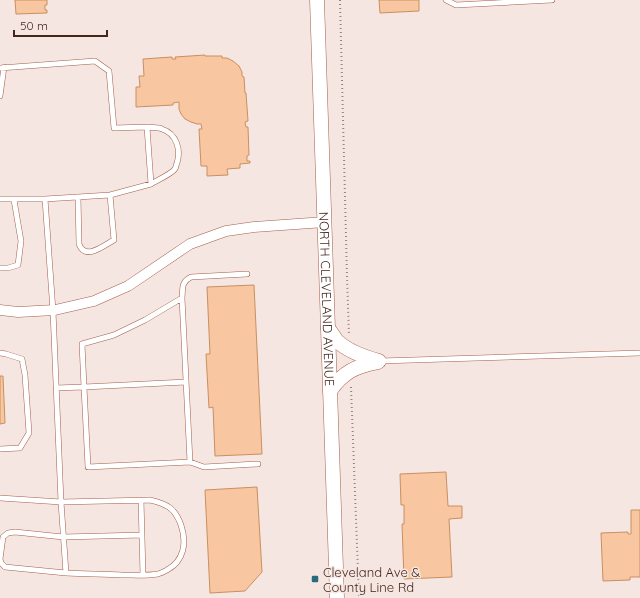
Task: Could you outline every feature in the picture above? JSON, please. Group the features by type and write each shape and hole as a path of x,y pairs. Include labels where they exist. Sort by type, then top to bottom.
{"main road":[{"name":"NORTH CLEVELAND AVENUE","path":"317,0 337,598"},
{"path":"328,328 337,341 350,350 364,357 380,361"},
{"path":"330,391 342,376 350,371 364,364 380,361"}],"street":[{"path":"0,310 18,312 53,311 94,301 128,286 190,244 226,231 254,227 324,222"}],"lane":[{"path":"446,0 456,5 552,0"},
{"path":"0,96 2,68 95,61 109,71 114,128 147,127 163,129 171,134 179,151 175,169 166,176 150,184 110,195 45,199 0,199"},
{"path":"147,127 150,184"},
{"path":"78,197 79,244 81,250 86,253 92,252 114,240 110,195"},
{"path":"45,199 53,311 61,502 66,573"},
{"path":"0,268 8,268 18,265 20,241 14,200"},
{"path":"190,462 182,298 183,286 185,280 191,277 247,274"},
{"path":"182,298 145,320 114,335 82,344 88,467 190,462 204,467 258,464"},
{"path":"380,361 640,353"},
{"path":"0,354 6,354 22,359 25,375 29,433 20,448 0,449"},
{"path":"56,388 186,382"},
{"path":"0,498 61,502 150,500 162,503 172,509 179,520 184,534 184,546 180,558 173,567 160,574 66,573 5,567 1,563 0,559 3,538 8,533 15,532 63,537 142,535"},
{"path":"141,500 143,575"}],"path":[{"path":"340,0 350,350"},
{"path":"350,371 359,598"}],"building":[{"path":"15,0 47,0 45,10 47,10 47,13 16,14"},
{"path":"379,0 419,0 419,11 380,13"},
{"path":"205,55 222,56 222,58 227,58 233,61 239,66 242,76 244,77 248,121 245,122 246,127 248,127 249,155 247,156 247,161 250,161 250,163 240,164 240,168 227,169 228,175 207,176 207,166 201,166 199,129 202,129 201,124 185,119 179,109 179,102 173,103 173,105 136,107 136,87 140,87 139,76 144,76 143,59 172,57 172,59 176,59 175,57"},
{"path":"254,285 262,454 215,456 213,407 209,408 206,354 210,354 207,287"},
{"path":"0,376 3,376 5,423 0,424"},
{"path":"446,472 448,506 462,506 462,518 449,519 452,577 404,579 402,524 404,524 404,505 401,505 400,474"},
{"path":"257,487 262,572 245,591 210,593 205,490"},
{"path":"631,510 640,510 640,577 630,577 630,580 603,581 601,533 628,532 628,534 631,534"}],"place":[{"name":"Cleveland Ave & County Line Rd","path":"315,579"}]}
